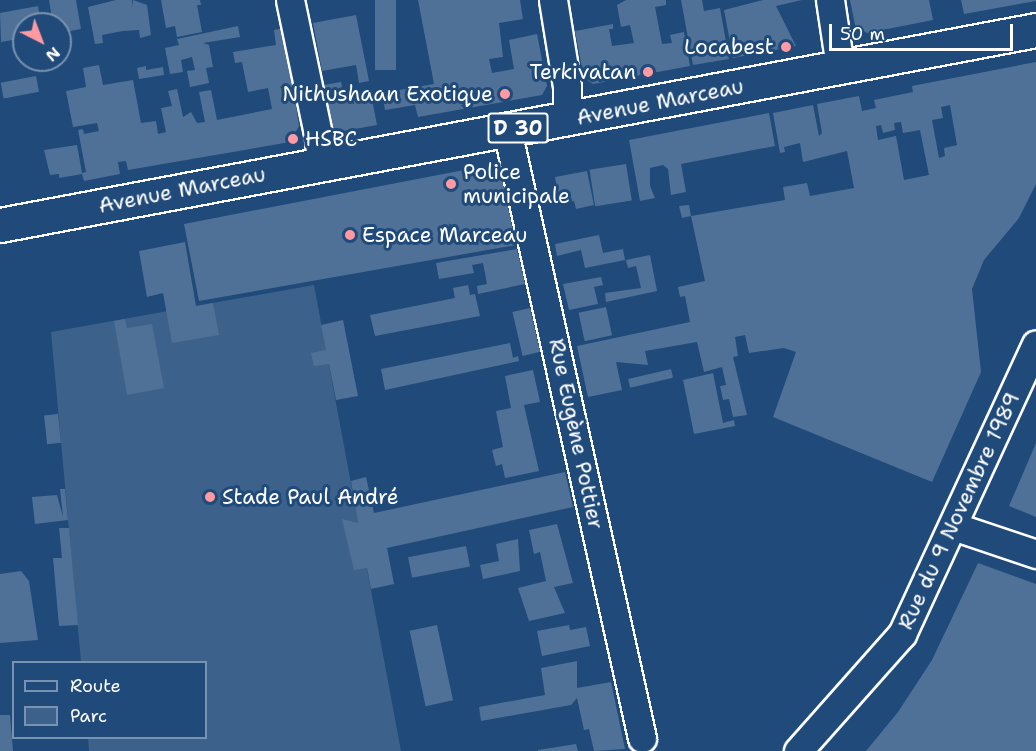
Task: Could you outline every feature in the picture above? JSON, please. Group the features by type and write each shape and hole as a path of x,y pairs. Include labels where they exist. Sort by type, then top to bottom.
{"main road":[{"name":"Avenue Marceau","path":"0,225 1036,30"}],"street":[{"path":"290,0 319,139 321,165"},
{"path":"553,0 567,86 567,119"},
{"path":"830,0 840,67"},
{"name":"Rue Eugène Pottier","path":"507,130 642,738"},
{"name":"Rue du 9 Novembre 1989","path":"809,748 902,634 1036,344"},
{"path":"953,526 1036,554"}],"green space":[{"name":"Stade Paul André","path":"314,285 401,751 89,751 88,739 207,739 207,661 81,661 51,332"}],"building":[{"path":"49,0 76,0 81,29 72,31 72,12 51,12"},
{"path":"116,0 132,0 133,7 133,0 147,5 151,35 140,38 139,30 123,31 102,35 103,43 95,44 88,7"},
{"path":"161,0 200,0 201,5 197,5 202,32 177,37 175,26 166,28"},
{"path":"375,0 396,0 396,70 375,70"},
{"path":"418,0 520,0 523,19 499,23 503,57 489,59 492,73 514,69 509,40 537,34 547,86 542,95 418,117 415,105 385,110 382,93 434,84"},
{"path":"626,0 666,0 666,5 655,7 662,44 672,43 670,35 684,32 690,66 593,84 584,78 575,31 613,24 613,29 609,29 612,46 634,43 630,25 621,27 617,5"},
{"path":"681,0 702,0 704,11 720,8 729,59 693,65"},
{"path":"763,0 802,0 776,6 796,46 733,58 724,10"},
{"path":"850,0 929,0 933,20 867,33 855,25"},
{"path":"961,0 1036,0 1036,1 964,14"},
{"path":"38,6 39,12 12,12 12,40 1,42 0,13"},
{"path":"356,15 369,81 359,83 356,65 322,71 313,23"},
{"path":"238,26 240,37 203,43 209,45 213,67 206,68 209,83 190,87 187,71 195,70 192,57 181,60 183,72 170,74 165,48 179,45 177,39"},
{"path":"284,28 299,126 290,142 128,170 126,161 118,162 120,174 84,181 82,174 59,178 59,174 50,175 44,150 77,145 82,173 86,172 78,130 83,129 84,134 99,131 97,123 73,127 66,91 86,87 83,68 99,65 103,85 133,80 141,123 156,121 158,134 166,132 161,108 172,106 168,91 177,89 183,117 191,112 197,123 205,122 199,92 211,90 217,120 272,109 268,88 248,92 242,62 235,63 233,52 276,45 274,30"},
{"path":"1036,62 1036,184 1019,218 984,260 972,289 981,372 932,482 773,417 796,352 784,348 749,353 745,335 735,337 738,356 733,357 747,415 733,417 729,399 723,400 720,386 726,385 722,367 704,372 697,342 645,351 648,365 616,362 622,390 588,397 577,346 690,322 685,296 680,297 678,287 705,281 691,216 785,200 783,187 807,183 810,196 854,188 847,151 803,162 800,143 784,147 785,152 780,153 773,113 813,105 819,136 822,133 817,104 859,96 862,111 876,108 874,100 913,92 912,86","holes":["950,105 957,145 944,148 945,156 939,158 932,120 943,118 941,107","901,122 903,133 920,130 929,175 904,180 896,136 878,140 876,126 881,125 883,133 895,130 894,123"]},
{"path":"146,66 146,70 163,67 164,75 139,79 137,68"},
{"path":"36,76 39,92 4,99 1,83"},
{"path":"341,82 344,94 370,89 377,125 338,132 333,129 324,85"},
{"path":"769,113 775,146 681,164 686,192 671,195 668,169 663,165 650,168 650,186 655,198 640,201 629,140"},
{"path":"626,164 632,201 595,206 589,170"},
{"name":"Espace Marceau","path":"490,165 501,174 516,245 199,301 184,224"},
{"path":"587,171 594,205 576,209 574,201 560,203 555,177"},
{"path":"689,205 691,216 682,218 679,206"},
{"path":"599,235 603,253 623,249 625,260 585,268 581,250 557,256 555,244"},
{"path":"185,242 196,306 213,303 219,335 172,343 163,293 147,297 139,251"},
{"path":"517,249 525,284 478,294 477,286 487,284 483,263 472,265 474,273 439,279 436,263"},
{"path":"650,255 657,291 606,302 605,293 641,288 636,266 628,268 626,260"},
{"path":"601,277 603,285 594,287 598,304 569,310 563,284"},
{"path":"468,285 470,295 475,294 480,316 375,336 370,315 455,298 453,288"},
{"path":"606,307 612,335 585,341 579,313"},
{"path":"530,308 540,352 523,356 512,312"},
{"path":"125,319 127,328 152,324 164,388 127,395 114,321"},
{"path":"343,320 358,396 336,400 329,364 314,366 311,353 326,350 321,325"},
{"path":"510,343 513,358 518,356 519,361 385,390 381,369"},
{"path":"671,369 673,378 630,388 628,379"},
{"path":"533,370 540,402 524,405 539,471 505,478 502,464 496,466 492,450 503,447 496,411 511,408 505,376"},
{"path":"713,373 723,423 734,420 735,426 694,434 683,380"},
{"path":"58,414 61,443 47,444 44,415"},
{"path":"1036,443 1036,517 1009,506"},
{"path":"565,472 573,507 387,548 394,584 371,589 367,568 354,570 342,519 358,523 351,481 366,477 374,513"},
{"path":"60,489 65,489 68,520 35,524 32,497 57,495 63,517"},
{"path":"557,524 573,583 554,587 565,613 529,621 518,588 546,581 540,552 534,554 529,530"},
{"path":"59,528 69,528 78,625 59,626 53,558 62,558"},
{"path":"518,539 520,571 483,579 480,565 499,561 496,544"},
{"path":"466,546 470,567 412,578 408,557"},
{"path":"978,563 1036,584 1036,751 866,751 898,712 932,660"},
{"path":"21,571 29,581 38,640 0,643 0,574"},
{"path":"437,625 453,700 426,706 410,631"},
{"path":"569,625 570,630 586,627 590,646 542,656 537,631"},
{"path":"577,661 577,688 611,682 625,749 594,751 589,729 584,730 577,698 571,705 481,721 479,707 545,695 541,668"},
{"path":"0,715 10,715 13,751 0,751"},
{"path":"576,744 578,751 538,751 538,750"}],"place":[{"name":"Locabest","path":"786,47"},
{"name":"Terkivatan","path":"648,72"},
{"name":"Nithushaan Exotique","path":"505,94"},
{"name":"HSBC","path":"293,139"},
{"name":"Police municipale","path":"451,184"},
{"name":"Espace Marceau","path":"350,235"},
{"name":"Stade Paul André","path":"210,497"}]}
